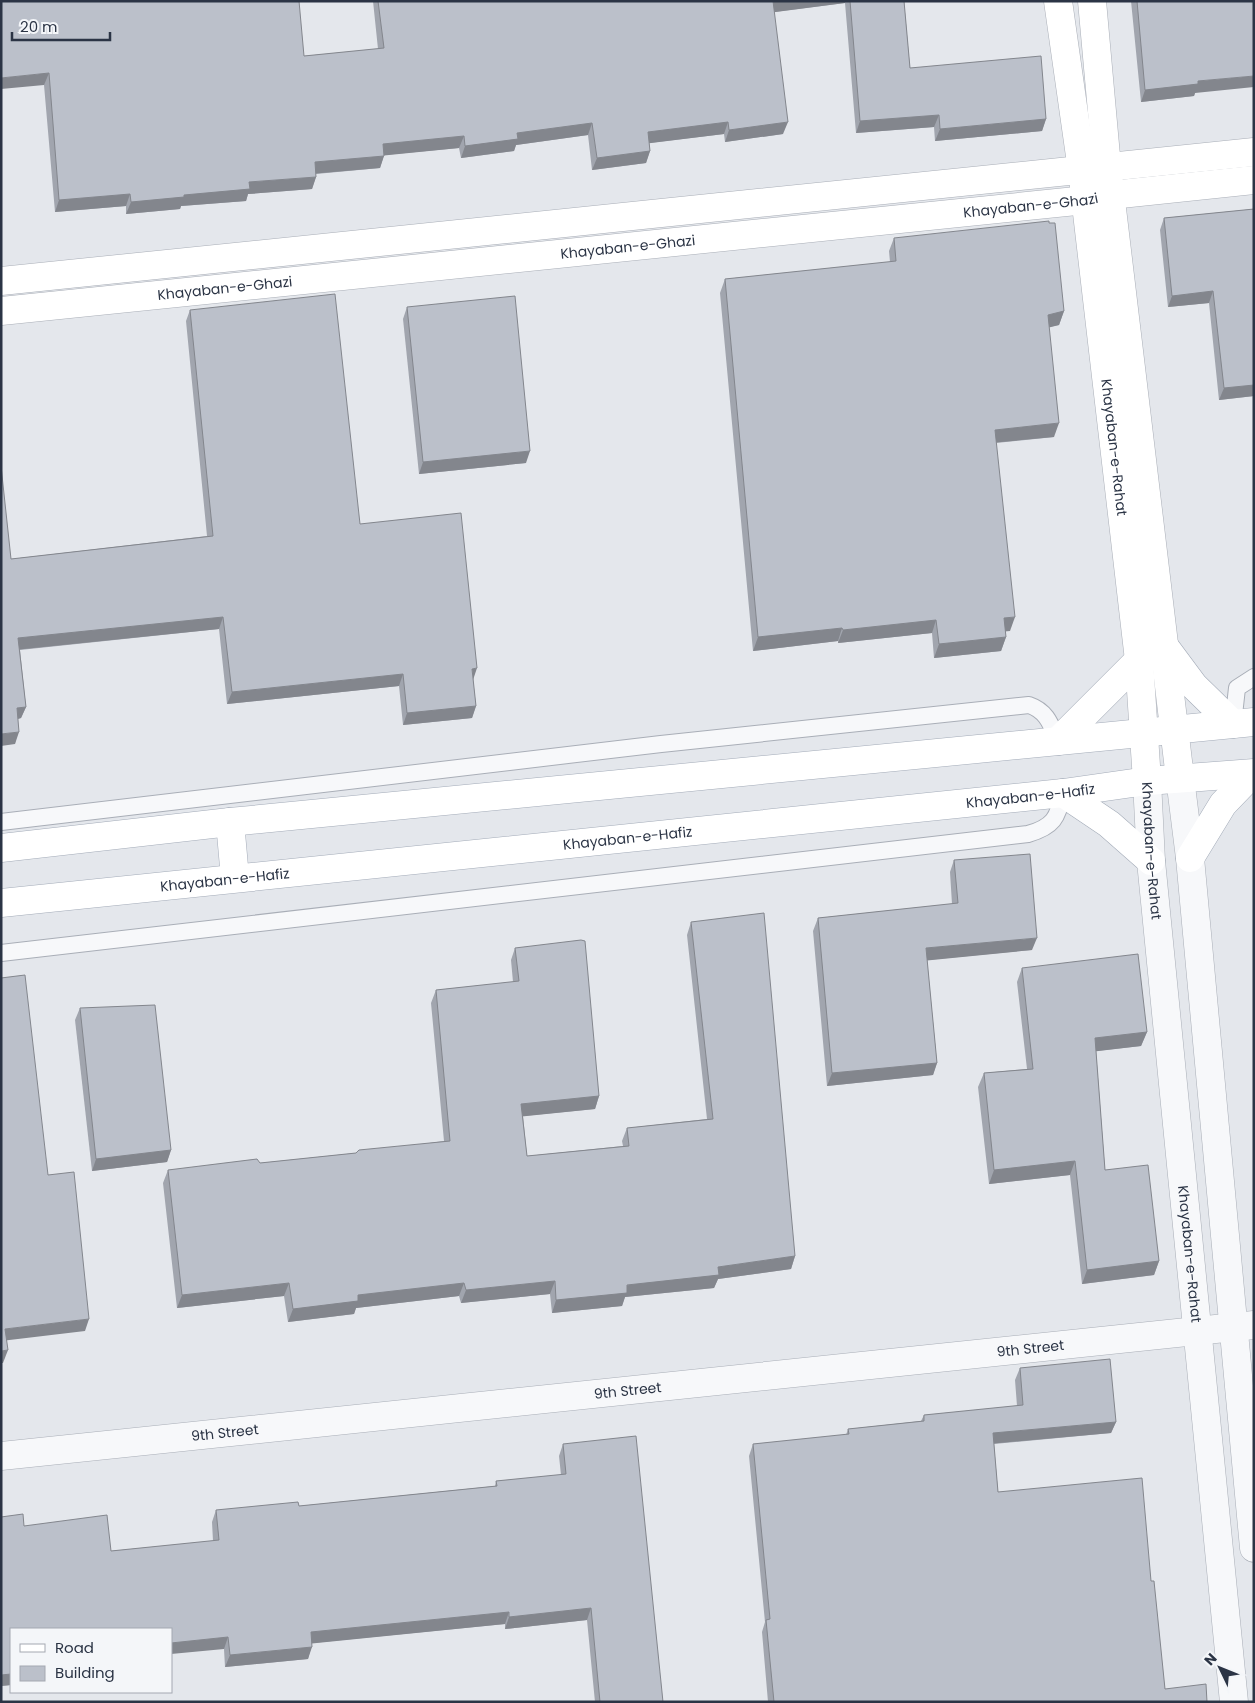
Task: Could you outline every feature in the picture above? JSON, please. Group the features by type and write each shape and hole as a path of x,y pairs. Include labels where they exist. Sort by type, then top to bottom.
{"street":[{"name":"Khayaban-e-Rahat","path":"1058,1 1095,168"},
{"name":"Khayaban-e-Rahat","path":"1092,1 1095,168 1139,660 1151,861 1234,1702"},
{"name":"Khayaban-e-Ghazi","path":"1,281 1254,152"},
{"name":"Khayaban-e-Ghazi","path":"1,311 1098,198 1254,180"},
{"name":"Khayaban-e-Rahat","path":"1098,198 1176,730 1244,1326 1254,1548"},
{"path":"1165,647 1194,686 1243,723"},
{"path":"1058,741 1139,660"},
{"path":"1,848 230,822 1243,723"},
{"path":"1190,858 1223,804 1253,775"},
{"name":"Khayaban-e-Hafiz","path":"1,903 1063,793 1180,778 1253,775"},
{"path":"1063,793 1109,824 1151,861"},
{"path":"230,822 235,878"},
{"name":"9th Street","path":"1,1456 1244,1326"}],"lane":[{"path":"1243,723 1238,688 1254,677"},
{"path":"1,822 652,745 1029,705 1039,708 1047,715 1058,741"},
{"path":"1,953 1028,834 1044,830 1053,821 1059,811 1063,793"}],"building":[{"path":"1,1 299,1 304,56 384,48 378,1 773,1 788,122 729,130 728,122 648,132 650,151 597,158 592,123 517,133 518,139 465,146 464,136 383,144 384,156 315,162 316,177 249,182 250,189 131,202 130,194 59,200 49,73 1,78"},
{"path":"850,1 904,1 910,68 1041,56 1046,119 940,129 939,115 860,121"},
{"path":"1137,1 1254,1 1254,76 1198,81 1198,84 1145,90"},
{"path":"1254,209 1254,385 1224,388 1213,291 1172,296 1164,218"},
{"path":"1049,221 1049,223 1055,223 1064,311 1048,315 1059,423 995,430 1015,617 1004,618 1006,637 939,644 936,620 758,637 725,279 896,261 894,238"},
{"path":"335,294 360,524 461,513 477,668 472,669 476,706 407,713 403,674 232,692 223,617 18,638 26,707 17,708 19,732 1,734 1,466 11,559 213,536 190,310"},
{"path":"515,296 530,451 423,462 407,307"},
{"path":"1030,854 1037,938 926,948 937,1063 832,1073 818,918 958,903 954,860"},
{"path":"764,913 795,1256 718,1267 719,1275 627,1285 627,1293 556,1300 555,1281 466,1290 464,1283 358,1295 358,1301 293,1309 289,1283 182,1295 168,1170 257,1159 260,1163 356,1153 359,1150 450,1141 436,990 519,981 515,948 585,941 599,1096 521,1104 527,1156 629,1146 627,1128 713,1119 691,922"},
{"path":"1138,954 1147,1032 1095,1038 1105,1170 1148,1165 1159,1261 1087,1270 1075,1161 994,1170 984,1073 1033,1069 1022,968"},
{"path":"25,975 48,1175 74,1172 89,1319 5,1329 8,1350 1,1351 1,978"},
{"path":"155,1005 171,1150 96,1159 80,1008"},
{"path":"1110,1359 1116,1422 993,1433 998,1492 1142,1478 1151,1581 1154,1581 1165,1689 1206,1684 1207,1702 774,1702 766,1620 770,1619 753,1444 849,1434 848,1429 924,1421 924,1415 1023,1405 1020,1368"},
{"path":"636,1436 663,1702 600,1702 591,1608 509,1617 509,1612 311,1632 312,1647 230,1655 228,1637 172,1643 172,1628 10,1628 10,1674 1,1675 1,1517 23,1514 24,1526 107,1515 111,1551 219,1540 216,1510 298,1502 299,1506 497,1486 496,1481 566,1474 563,1444"}]}
